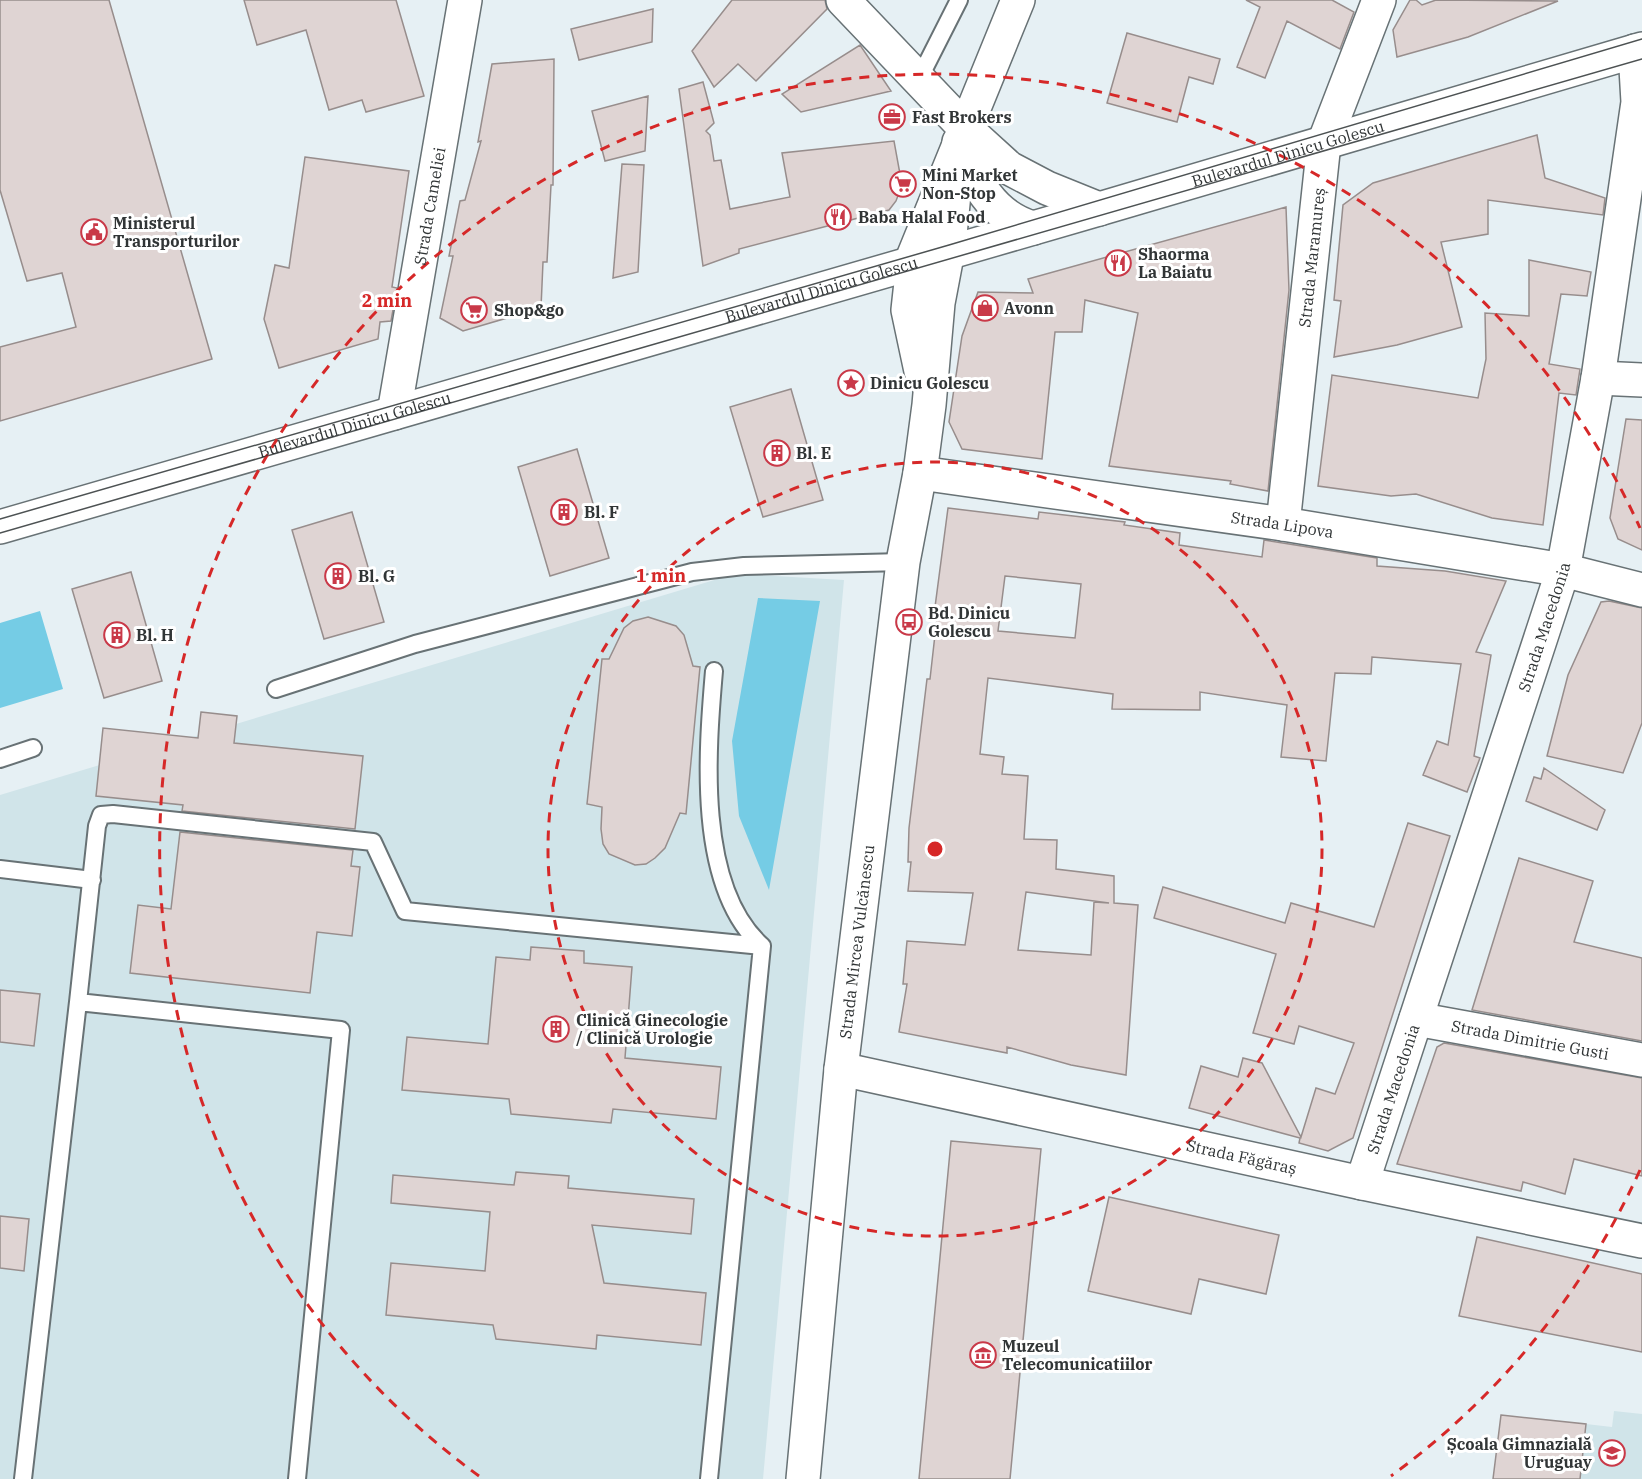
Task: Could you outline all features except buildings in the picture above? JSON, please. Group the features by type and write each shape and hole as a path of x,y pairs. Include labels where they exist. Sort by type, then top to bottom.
{"street":[{"name":"Strada Cameliei","path":"394,413 465,0"},
{"path":"843,0 919,79 962,135 1009,168 1047,188 1099,210"},
{"name":"Strada Mircea Vulcănescu","path":"929,405 909,310 913,263 962,135 1018,0"},
{"name":"Strada Maramureș","path":"1283,524 1324,143 1379,0"},
{"name":"Bulevardul Dinicu Golescu","path":"0,527 1099,210 1638,50"},
{"name":"Strada Macedonia","path":"1362,1183 1563,570 1598,378 1638,102 1638,50"},
{"path":"962,135 975,181 990,201 1003,214 1020,224 1034,228"},
{"name":"Strada Mircea Vulcănescu","path":"803,1479 841,1069 903,562 920,473 938,303 947,253 962,135"},
{"path":"1598,378 1642,380"},
{"name":"Strada Lipova","path":"920,473 1283,524 1563,570 1642,590"},
{"name":"Strada Dimitrie Gusti","path":"1416,1019 1642,1060"},
{"name":"Strada Făgăraș","path":"841,1069 1362,1183 1642,1241"}],"lane":[{"path":"919,79 958,0"},
{"path":"276,689 415,644 692,572 744,566 903,562"},
{"path":"714,671 708,774 714,835 732,909 747,932 762,946"},
{"path":"0,759 33,748"},
{"path":"23,1479 97,826 101,815 113,814 373,842 405,910 762,946"},
{"path":"0,868 92,880"},
{"path":"709,1479 762,946"},
{"path":"78,1002 341,1030 297,1479"}],"shaded area":[{"path":"757,575 844,580 763,1479 0,1479 0,795 721,578"},
{"path":"758,598 820,601 769,890 739,816 732,741"},
{"path":"40,611 63,689 0,708 0,623"},
{"name":"Școala Gimnazială Uruguay","path":"1614,1411 1642,1414 1642,1479 1580,1479 1586,1424 1612,1427"}],"tram line":[{"path":"0,519 949,245 1642,39"},
{"path":"0,533 1642,59"}],"place":[{"name":"Fast Brokers","path":"892,117"},
{"name":"Mini Market Non-Stop","path":"903,184"},
{"name":"Baba Halal Food","path":"838,217"},
{"name":"Ministerul Transporturilor","path":"94,232"},
{"name":"Shaorma La Baiatu","path":"1118,263"},
{"name":"Avonn","path":"985,308"},
{"name":"Shop&go","path":"474,310"},
{"name":"Dinicu Golescu","path":"851,383"},
{"name":"Bl. E","path":"777,453"},
{"name":"Bl. F","path":"564,512"},
{"name":"Bl. G","path":"338,576"},
{"name":"Bd. Dinicu Golescu","path":"909,622"},
{"name":"Bl. H","path":"117,635"},
{"name":"Clinică Ginecologie / Clinică Urologie","path":"556,1029"},
{"name":"Muzeul Telecomunicatiilor","path":"983,1355"},
{"name":"Școala Gimnazială Uruguay","path":"1612,1453"}]}
